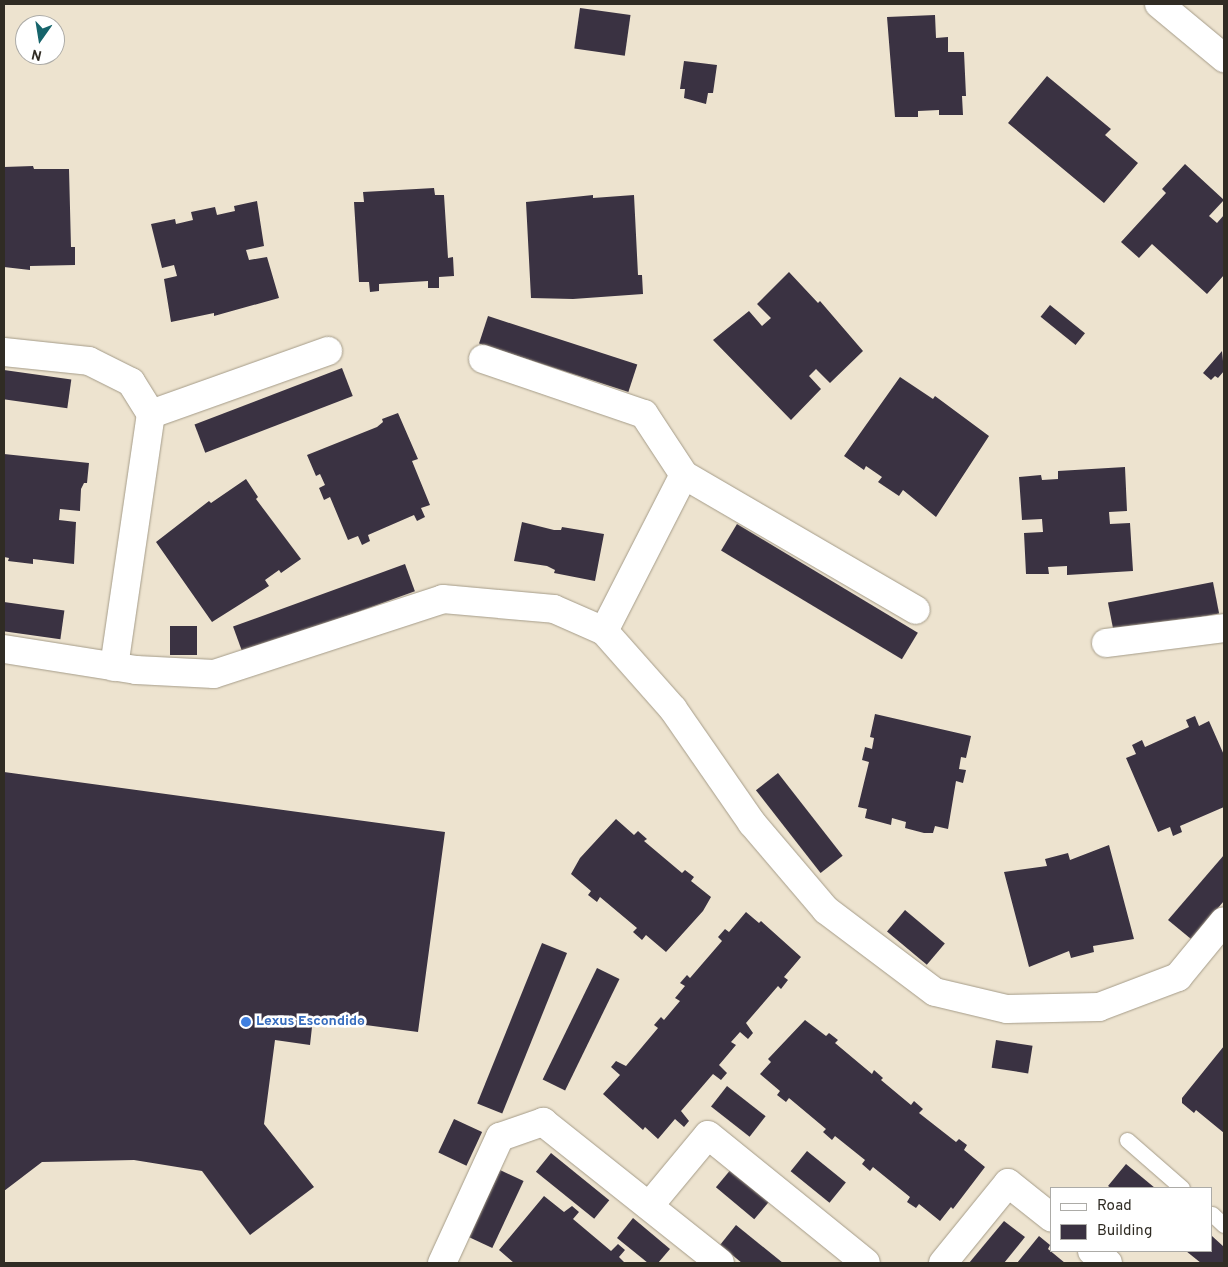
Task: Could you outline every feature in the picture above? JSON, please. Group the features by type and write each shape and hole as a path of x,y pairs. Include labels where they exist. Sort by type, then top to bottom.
{"street":[{"path":"1158,4 1224,58"},
{"path":"4,352 89,361 131,382 151,414 114,667"},
{"path":"151,414 328,352"},
{"path":"483,359 644,414 684,475 916,610"},
{"path":"604,631 684,475"},
{"path":"4,649 114,667 214,674 443,599 554,609 604,631 673,709 752,823 826,910 934,992 1007,1009 1099,1007 1178,977 1224,921"},
{"path":"1106,643 1224,628"},
{"path":"442,1263 500,1137 542,1122 720,1263"},
{"path":"649,1206 708,1135 866,1263"},
{"path":"943,1263 1008,1183 1050,1216"},
{"path":"1093,1252 1108,1263"}],"lane":[{"path":"1127,1140 1181,1187"},
{"path":"1213,1215 1224,1225"}],"building":[{"path":"580,8 631,15 625,56 574,49"},
{"path":"935,15 936,38 948,37 948,52 964,52 966,96 962,96 963,115 939,115 939,110 918,111 918,117 895,117 887,17"},
{"path":"684,61 717,65 713,93 708,93 706,104 684,98 685,89 680,89"},
{"path":"1047,76 1111,129 1105,135 1138,163 1104,203 1008,123"},
{"path":"1185,164 1224,200 1209,216 1217,223 1224,215 1224,275 1207,294 1152,244 1139,258 1121,242 1166,193 1162,189"},
{"path":"33,166 34,169 69,169 71,247 75,247 75,265 30,266 30,270 4,267 4,167"},
{"path":"434,188 435,195 444,195 448,258 453,257 454,276 439,277 439,288 428,288 428,281 379,284 379,291 370,292 369,282 359,282 354,202 364,202 363,192"},
{"path":"593,195 593,198 634,195 638,275 642,275 643,294 573,299 531,298 526,202"},
{"path":"257,201 264,246 246,250 249,260 267,257 279,298 214,316 214,313 171,322 164,279 177,276 174,265 162,268 151,224 175,219 176,224 193,220 191,212 215,207 217,215 235,211 234,206"},
{"path":"789,272 818,303 820,301 863,351 830,383 816,369 809,376 821,389 791,420 713,340 749,311 762,326 771,318 757,304"},
{"path":"1050,305 1085,333 1076,345 1041,317"},
{"path":"488,316 637,365 628,392 479,344"},
{"path":"1222,351 1224,371 1218,378 1215,376 1211,380 1203,373"},
{"path":"342,368 353,396 205,453 194,425"},
{"path":"4,370 71,379 67,408 4,399"},
{"path":"900,377 933,399 935,396 989,436 936,517 903,490 899,496 878,482 882,477 866,466 864,470 844,456"},
{"path":"398,413 418,459 412,461 430,505 421,508 425,517 417,521 414,515 368,535 370,541 362,545 358,536 348,540 330,497 324,500 319,488 325,485 320,474 316,476 307,455 377,427 383,422 382,419"},
{"path":"4,454 89,463 87,483 84,483 81,489 80,511 60,509 59,520 76,522 74,564 33,559 33,564 8,561 9,558 4,557"},
{"path":"1125,467 1127,511 1109,512 1110,524 1130,523 1133,571 1067,575 1067,566 1048,567 1049,574 1026,574 1024,533 1043,532 1042,519 1022,520 1019,477 1041,475 1042,480 1058,479 1058,471"},
{"path":"246,479 258,497 256,499 301,559 281,573 279,570 265,580 269,586 212,622 156,542 209,501 211,503"},
{"path":"522,522 554,530 561,530 562,527 604,534 595,581 554,573 555,570 547,566 514,561"},
{"path":"737,524 918,633 902,659 721,551"},
{"path":"405,564 415,591 243,654 233,627"},
{"path":"1213,582 1219,613 1114,634 1108,602"},
{"path":"4,602 64,610 60,639 4,631"},
{"path":"170,626 197,626 197,655 170,655"},
{"path":"875,714 971,736 966,758 961,757 959,769 966,770 963,783 956,781 948,829 935,826 933,833 924,833 905,828 906,822 892,818 891,825 865,818 867,809 858,807 869,762 862,760 865,747 872,749 874,738 870,737"},
{"path":"1195,716 1199,726 1209,721 1224,755 1224,807 1180,826 1182,832 1173,836 1170,827 1158,832 1126,758 1136,754 1132,745 1142,740 1145,747 1189,727 1186,720"},
{"path":"4,772 445,832 418,1032 313,1018 310,1045 275,1040 264,1124 314,1187 250,1235 202,1171 134,1160 42,1162 4,1191"},
{"path":"778,773 843,856 821,873 756,790"},
{"path":"616,819 634,835 638,831 647,839 644,841 682,873 685,870 694,877 691,881 711,897 703,911 666,952 646,935 642,940 633,932 637,928 600,897 597,902 588,895 591,891 571,874 580,858"},
{"path":"1109,845 1134,939 1093,946 1094,952 1071,958 1069,951 1029,967 1004,872 1047,866 1045,859 1068,853 1070,860"},
{"path":"1224,855 1224,901 1191,939 1168,920"},
{"path":"905,910 945,943 927,965 887,931"},
{"path":"746,912 759,923 761,921 801,957 784,977 788,980 781,989 778,986 746,1023 753,1033 748,1039 740,1032 731,1042 736,1045 719,1065 727,1073 721,1080 713,1074 681,1111 689,1121 684,1127 675,1119 658,1139 645,1127 643,1130 603,1094 620,1075 611,1067 616,1061 626,1066 658,1028 654,1025 661,1017 664,1020 680,1001 675,998 685,986 680,983 687,975 690,978 722,941 718,937 725,929 729,932"},
{"path":"542,943 567,953 502,1114 477,1103"},
{"path":"597,968 619,979 565,1090 543,1079"},
{"path":"805,1020 826,1036 829,1033 838,1040 835,1043 872,1074 874,1070 883,1078 881,1080 911,1105 914,1101 923,1109 919,1113 956,1142 959,1139 967,1145 964,1150 985,1167 953,1209 951,1207 940,1221 919,1204 916,1208 907,1202 910,1197 873,1167 870,1171 862,1164 865,1160 835,1136 832,1140 823,1132 826,1129 789,1098 786,1102 777,1095 780,1091 760,1074 771,1062 768,1059"},
{"path":"996,1040 1033,1046 1028,1073 992,1068"},
{"path":"1224,1046 1224,1133 1196,1110 1194,1113 1182,1103 1182,1098"},
{"path":"727,1086 766,1116 750,1137 711,1106"},
{"path":"454,1119 482,1132 466,1166 438,1153"},
{"path":"807,1151 846,1182 829,1203 791,1171"},
{"path":"551,1153 609,1200 594,1219 536,1172"},
{"path":"1126,1164 1154,1187 1110,1187 1108,1186"},
{"path":"732,1168 770,1200 754,1219 716,1187"},
{"path":"500,1170 524,1181 492,1248 469,1237"},
{"path":"544,1196 564,1212 572,1206 579,1212 573,1219 611,1251 618,1244 625,1250 619,1257 625,1263 514,1263 499,1250"},
{"path":"633,1218 670,1249 658,1263 648,1263 617,1238"},
{"path":"1004,1221 1025,1237 1004,1263 969,1263"},
{"path":"736,1225 783,1263 742,1263 720,1245"},
{"path":"1039,1236 1050,1245 1048,1249 1050,1252 1065,1263 1017,1263"},
{"path":"1213,1237 1224,1247 1224,1263 1201,1263 1187,1252 1213,1252"}],"place":[{"name":"Lexus Escondido","path":"246,1022"}]}
